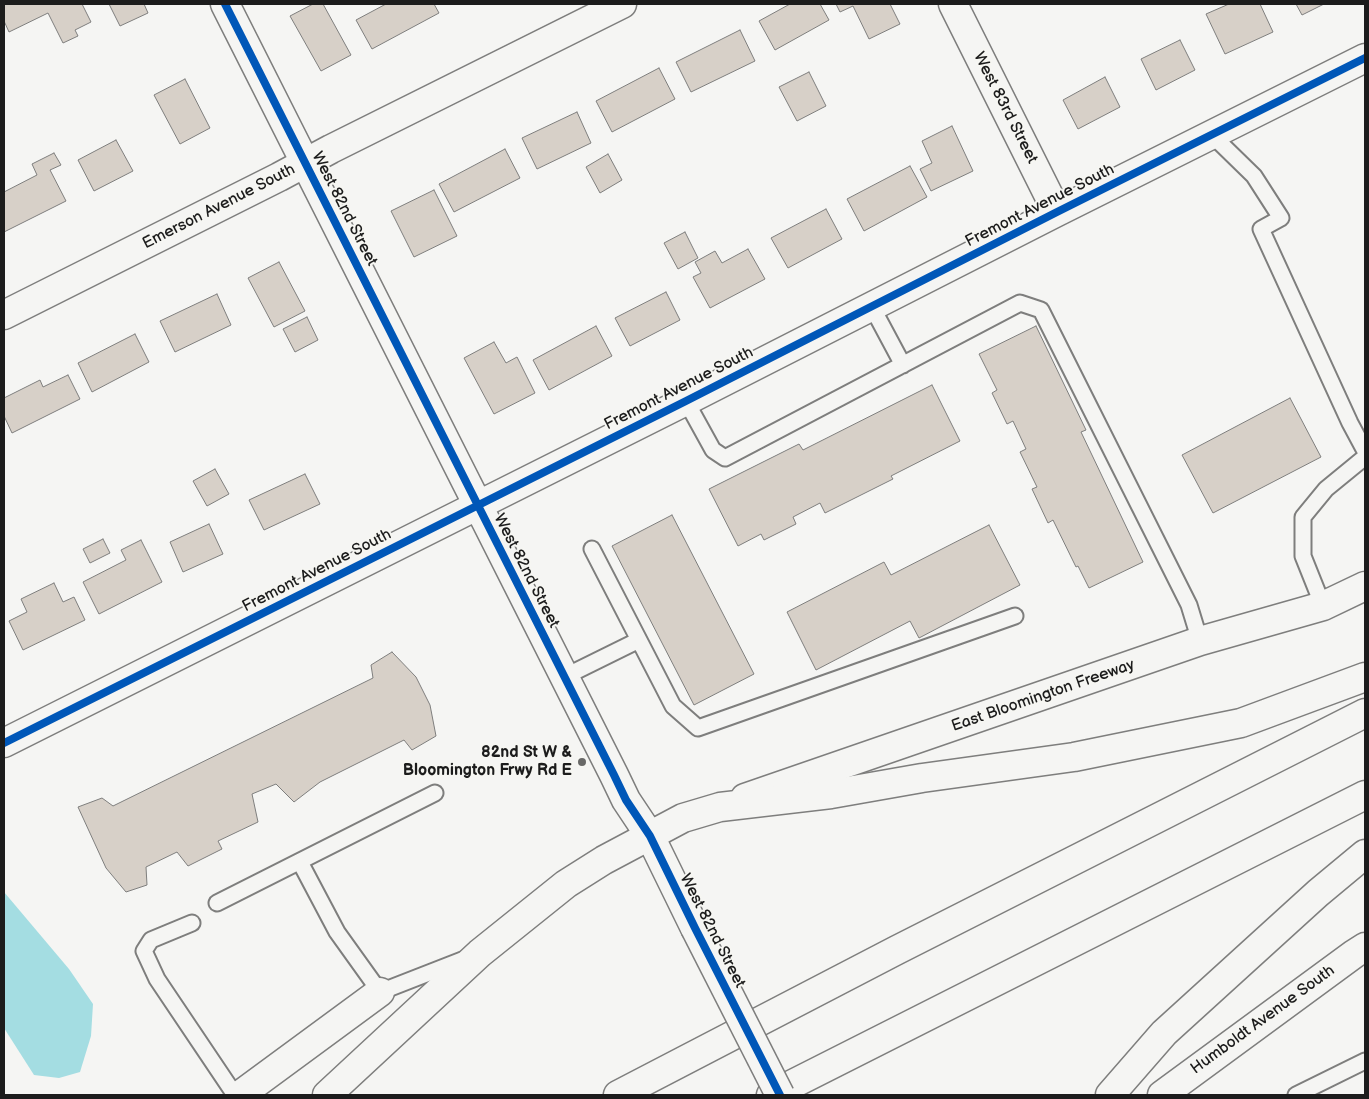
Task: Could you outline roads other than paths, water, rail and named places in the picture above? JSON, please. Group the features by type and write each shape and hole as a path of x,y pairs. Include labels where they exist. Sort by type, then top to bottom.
{"main road":[{"name":"West 82nd Street","path":"225,4 626,800 650,836 780,1095"},
{"name":"Emerson Avenue South","path":"4,315 622,4"},
{"name":"West 83rd Street","path":"953,4 1057,212"},
{"name":"Fremont Avenue South","path":"4,743 1365,58"},
{"name":"East Bloomington Freeway","path":"720,807 1200,641 1323,606 1365,586"},
{"path":"327,1095 480,953 566,884 604,860 683,818 720,807 831,794 922,778 1084,755 1241,723 1365,677"},
{"path":"618,1093 1365,713"},
{"path":"771,1095 1365,795"},
{"path":"1110,1095 1164,1033 1318,893 1365,854"},
{"name":"Humboldt Avenue South","path":"1162,1095 1365,947"},
{"path":"240,1095 380,992"}],"lane":[{"path":"1212,135 1254,176 1282,218 1260,229 1350,423 1365,451"},
{"path":"686,401 713,450 725,458 1020,303 1041,310 1189,605 1200,641"},
{"path":"872,307 903,365"},
{"path":"1323,606 1303,556 1303,517 1326,489 1365,457"},
{"path":"592,549 673,706 698,728 1015,616"},
{"path":"564,677 639,640"},
{"path":"217,903 435,793"},
{"path":"300,862 337,932 380,992 480,953"},
{"path":"192,923 151,940 144,951 157,979 235,1095"},
{"path":"1296,1095 1365,1061"}],"water":[{"path":"4,892 69,969 93,1004 91,1036 80,1072 59,1078 34,1075 4,1028"}],"place":[{"name":"82nd St W & Bloomington Frwy Rd E","path":"582,762"}]}
